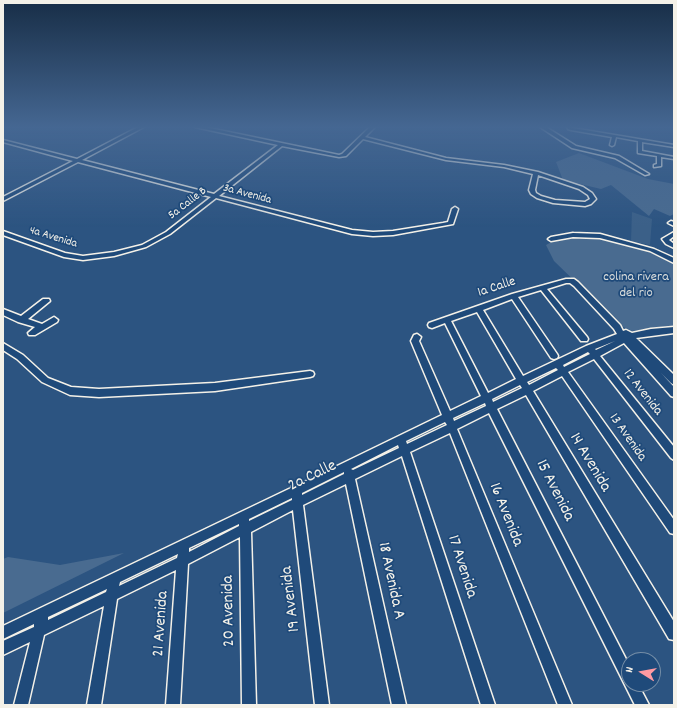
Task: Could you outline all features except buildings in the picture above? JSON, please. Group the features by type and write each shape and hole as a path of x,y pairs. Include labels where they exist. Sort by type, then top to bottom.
{"street":[{"name":"3a Avenida","path":"78,160 348,231 373,234 392,233 443,225 451,223 455,209"},
{"path":"3,199 78,160"},
{"name":"5a Calle B","path":"144,246 168,233 261,160"},
{"path":"455,160 504,166 536,173 581,188 590,194 592,200 585,204 555,202 539,197 534,194 532,190 536,173"},
{"path":"622,160 647,174"},
{"path":"656,166 659,165 659,160"},
{"name":"4a Avenida","path":"3,234 64,255 83,258 114,254 144,246"},
{"path":"674,234 665,239 666,242 674,246"},
{"path":"551,239 573,235 600,236 652,250 674,261"},
{"name":"1a Calle","path":"432,326 478,308 566,281 576,284 627,334"},
{"path":"544,288 584,339"},
{"name":"13 Avenida","path":"514,296 558,363 674,529"},
{"path":"21,320 46,301"},
{"name":"14 Avenida","path":"478,308 674,634"},
{"path":"3,312 42,327"},
{"path":"32,333 54,320"},
{"name":"15 Avenida","path":"446,320 621,663"},
{"path":"627,334 672,330"},
{"path":"627,334 674,381"},
{"path":"627,334 674,393"},
{"name":"2a Calle","path":"3,648 183,561 296,490 558,363 592,351 627,334"},
{"name":"16 Avenida","path":"416,337 415,341 417,346 452,427 565,705"},
{"path":"3,346 20,357 45,380 70,392 99,393 215,387 310,374"},
{"name":"12 Avenida","path":"592,351 674,455"},
{"name":"2a Calle","path":"3,633 114,580 184,544 298,503 350,478 527,390 558,363"},
{"name":"17 Avenida","path":"401,439 406,450 488,705"},
{"name":"18 Avenida A","path":"347,465 399,705"},
{"name":"19 Avenida","path":"296,490 322,705"},
{"name":"20 Avenida","path":"244,523 249,705"},
{"name":"21 Avenida","path":"173,705 184,544"},
{"path":"94,705 114,580"},
{"path":"20,705 43,614"},
{"path":"635,692 642,705"}],"shaded area":[{"path":"632,212 652,219 650,245 631,241"}],"green space":[{"path":"561,160 598,160 648,179 674,184 674,214 670,216 654,209 649,216 611,185 601,189 563,180 556,162"},
{"name":"colina rivera del rio","path":"583,235 609,238 638,246 674,261 674,331 668,326 632,331 621,326 554,261 546,245 555,240"},
{"path":"124,553 3,613 3,559 8,557 60,565"}]}
